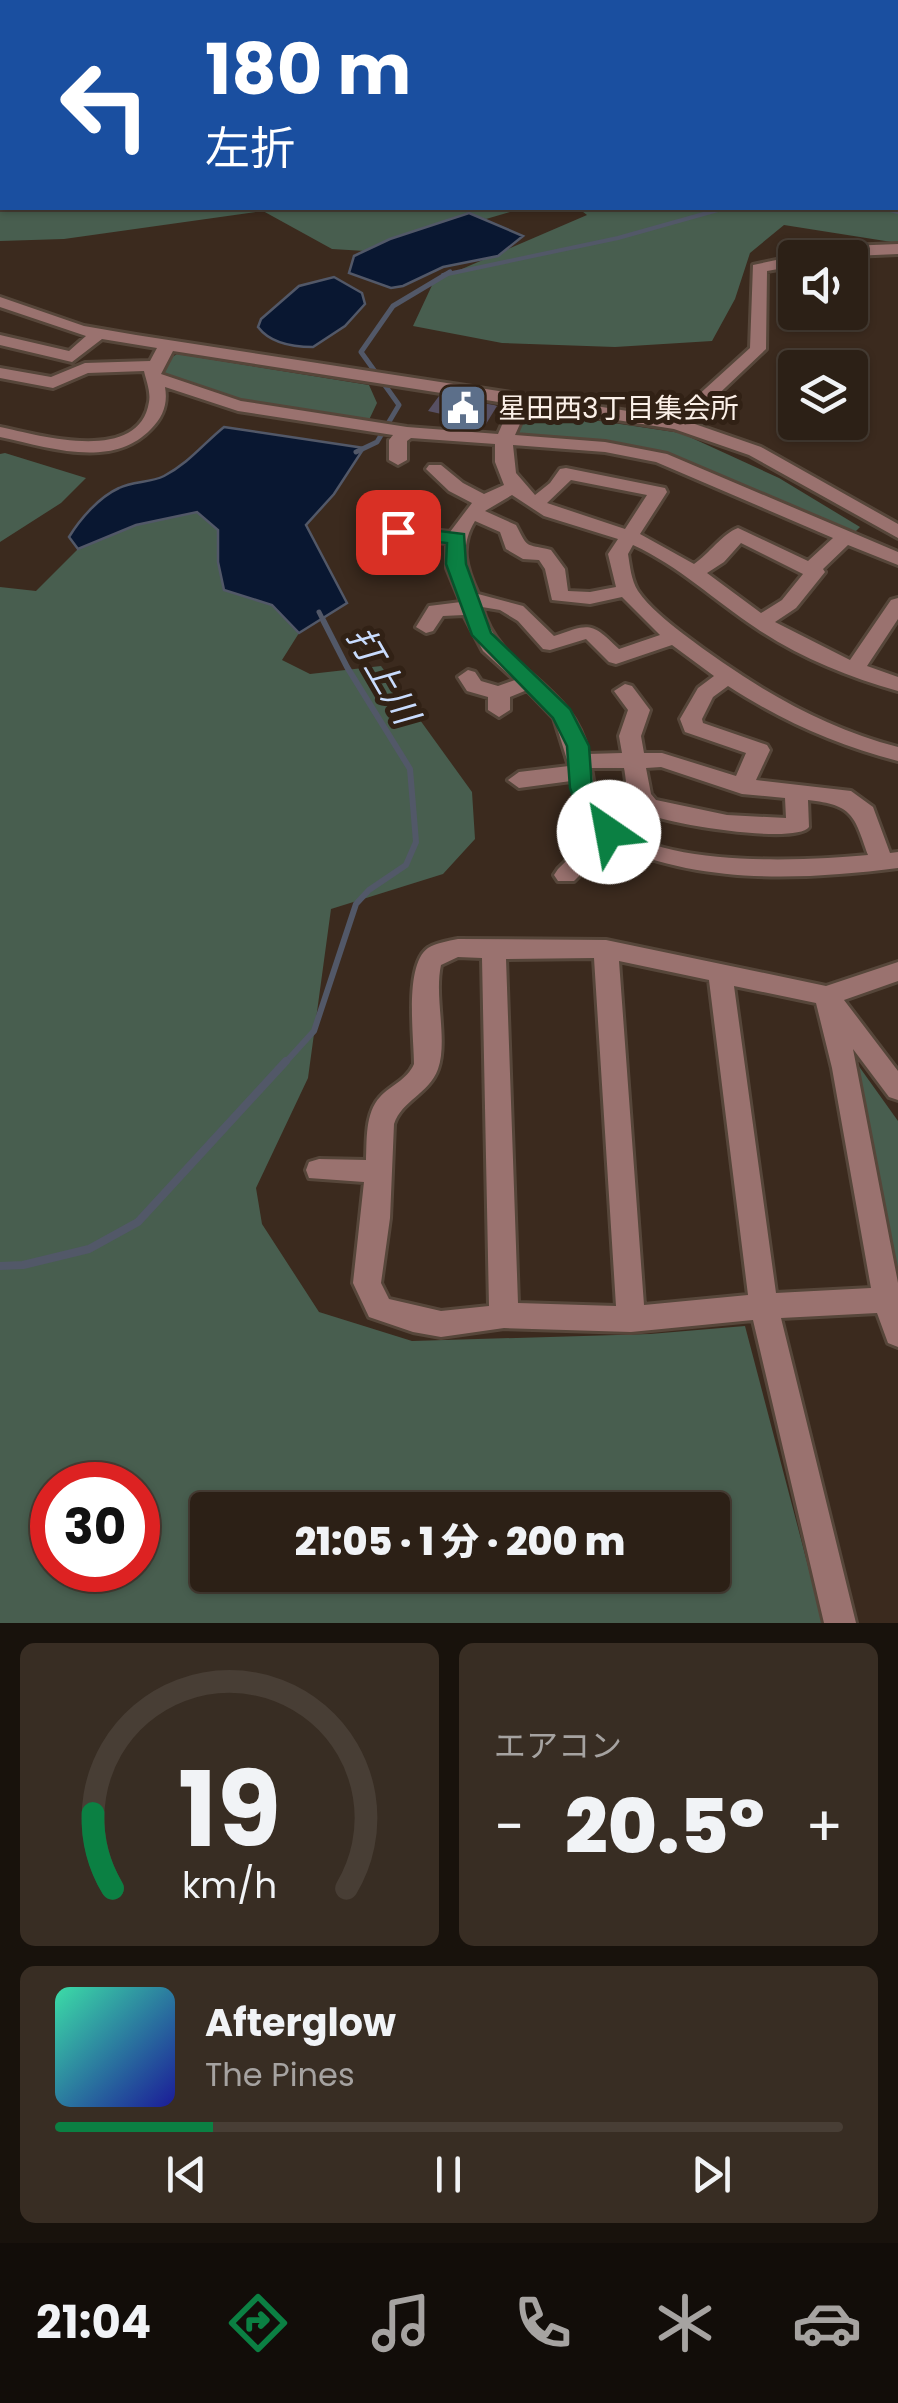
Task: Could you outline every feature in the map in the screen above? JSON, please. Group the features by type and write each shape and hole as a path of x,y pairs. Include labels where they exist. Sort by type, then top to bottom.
{"street":[{"path":"868,250 898,249"},
{"path":"677,424 758,349 759,268 778,264"},
{"path":"0,302 99,333 677,424 755,451 898,532"},
{"path":"0,373 53,383 80,362 99,333"},
{"path":"0,340 80,362 154,372 238,406 407,432 605,447 682,466 898,559"},
{"path":"0,432 80,447 116,445 144,427 153,413 158,402 154,372 168,344"},
{"path":"523,398 504,438 504,466 514,487 536,504 628,536 695,572 804,650 898,684"},
{"path":"398,460 398,440 407,432"},
{"path":"682,466 658,492 618,554 628,590 675,637 802,722 864,746 898,754"},
{"path":"435,469 510,529 513,545 530,555 544,554 555,569 560,596 590,598 628,590"},
{"path":"536,504 557,487 566,473 658,492"},
{"path":"514,487 493,494 461,524 456,564 482,635 562,714 578,746 580,766 581,788 590,811 609,832 654,852 721,864 777,869 890,861 855,802 831,793 742,786 681,765 634,758 580,766 519,780"},
{"path":"369,530 457,538"},
{"path":"695,572 717,558 738,534 815,572 800,593 761,622"},
{"path":"810,570 846,536"},
{"path":"429,610 510,604 532,618 550,644 589,631 616,656 675,637"},
{"path":"854,670 898,604"},
{"path":"728,676 704,693 691,719 693,728 759,750 742,786"},
{"path":"468,677 474,686 499,702 530,682"},
{"path":"625,691 639,710 630,736 640,797 658,811 727,823 798,827 796,791"},
{"path":"566,875 609,832"},
{"path":"892,1300 764,1306 631,1319 504,1315 460,1327 420,1324 379,1308 367,1283 376,1218 381,1124 388,1106 420,1080 427,1064 426,982 430,961 438,953 458,948 606,949 826,996 898,971"},
{"path":"606,949 631,1319"},
{"path":"494,950 504,1315"},
{"path":"720,973 764,1306 840,1623"},
{"path":"826,996 898,1090"},
{"path":"826,996 845,1068 898,1334"},
{"path":"320,1170 377,1171"}],"green space":[{"path":"0,210 508,210 510,212 486,219 468,213 365,251 332,249 263,211 64,239 0,241"},
{"path":"581,210 898,210 898,243 784,225 750,253 735,299 712,341 615,347 502,343 413,326 434,281 587,215"},
{"path":"177,354 369,385 377,403 368,422 239,404 163,379 163,363"},
{"path":"525,410 681,433 779,478 860,527 852,535 687,463 515,437"},
{"path":"0,454 86,478 61,503 0,542"},
{"path":"197,512 218,530 218,562 224,590 272,605 299,633 282,660 310,674 381,666 472,792 475,839 443,874 331,909 308,1078 256,1188 262,1224 319,1312 412,1341 650,1334 745,1326 823,1623 0,1623 0,587 36,591 78,549 136,525"},
{"path":"853,1058 898,1121 898,1280 896,1280"}],"water":[{"path":"469,213 523,236 498,256 443,267 403,286 391,288 349,273 354,256 390,239"},
{"path":"334,277 362,293 365,304 345,326 313,347 283,343 258,327 261,319 299,286"},
{"path":"224,427 364,448 334,494 306,525 347,603 299,633 272,605 224,590 218,562 218,530 197,512 136,525 78,549 69,537 104,497 124,486 173,471"}],"building":[{"name":"星田西3丁目集会所","path":"439,396 497,406 486,424 428,411"}],"waterway":[{"name":"打上川","path":"446,274 618,238 718,210"},
{"name":"打上川","path":"890,210 898,212"},
{"name":"打上川","path":"446,274 450,272"},
{"name":"打上川","path":"356,452 377,442 399,405 361,352 393,306 446,274"},
{"name":"打上川","path":"319,612 323,620"},
{"name":"打上川","path":"284,1064 314,1031 356,904 369,890 406,865 416,842 410,769 323,620"},
{"name":"打上川","path":"0,1266 23,1265 89,1249 138,1222 286,1061"}],"place":[{"name":"星田西3丁目集会所","path":"463,408"}],"route":[{"path":"398,532 457,538 456,564 482,635 562,714 578,746 581,788 590,811 609,832"}]}
